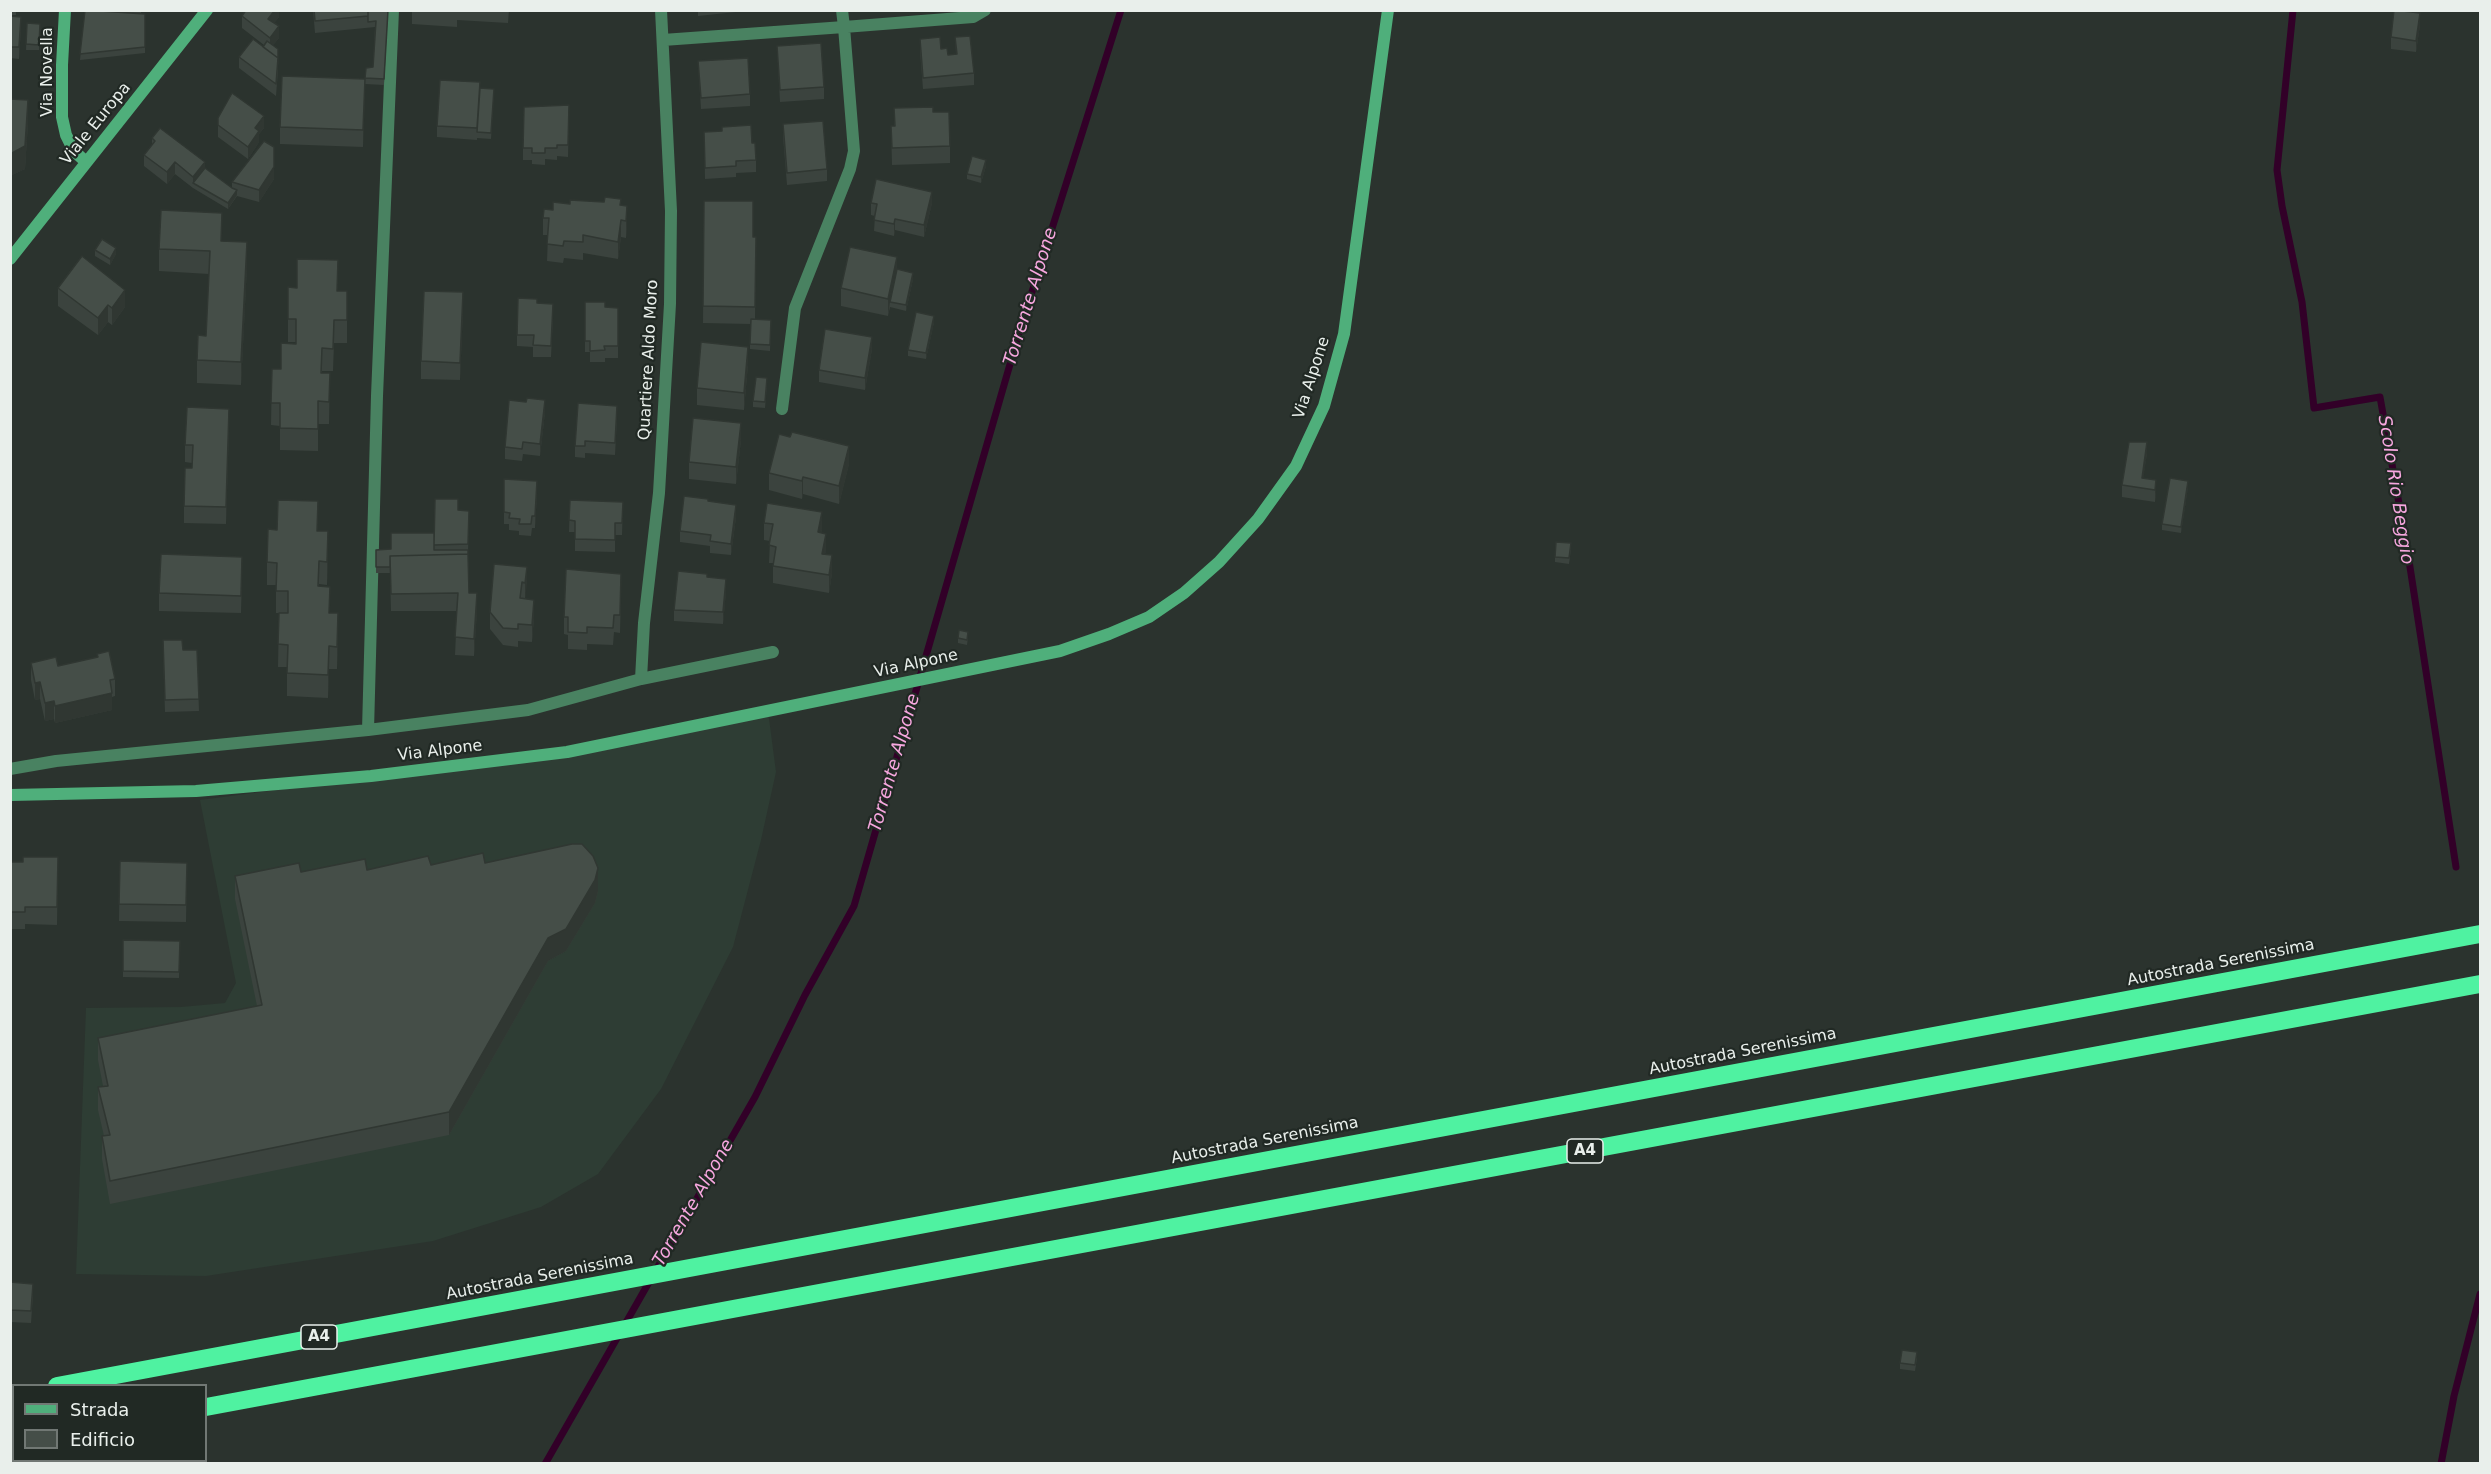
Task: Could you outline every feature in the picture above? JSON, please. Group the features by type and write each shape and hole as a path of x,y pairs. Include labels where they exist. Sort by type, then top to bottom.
{"highway":[{"name":"Autostrada Serenissima","path":"68,1384 2481,934"},
{"name":"A4","path":"207,1407 2481,984"}],"main road":[{"name":"Via Novella","path":"65,10 62,117 66,135 74,151 86,162"},
{"name":"Viale Europa","path":"10,259 150,85 207,10"},
{"name":"Via Alpone","path":"10,795 196,791 382,775 567,752 1060,651 1149,617 1184,593 1219,562 1258,519 1296,466 1324,406 1344,334 1388,10"}],"street":[{"path":"368,730 377,396 393,10"},
{"name":"Quartiere Aldo Moro","path":"641,679 644,623 659,493 670,304 671,211 661,10"},
{"path":"782,409 795,308 850,169 854,151 842,10"},
{"path":"663,40 973,17 985,10"},
{"path":"10,769 56,761 368,730 528,710 641,679 773,652"}],"shaded area":[{"path":"768,711 776,772 733,947 661,1089 598,1174 541,1207 433,1241 206,1276 76,1274 86,1008 181,1007 225,1003 236,983 200,800 567,752"}],"building":[{"path":"85,10 145,14 145,47 80,54"},
{"path":"246,10 275,10 268,19 279,26 270,38 242,16"},
{"path":"314,10 368,10 368,16 315,21"},
{"path":"368,10 388,10 384,79 365,78 366,68 373,67 376,21 368,22"},
{"path":"2394,10 2420,13 2416,41 2391,37"},
{"path":"10,16 21,17 19,47 10,47"},
{"path":"27,23 40,24 39,45 26,44"},
{"path":"970,36 974,73 923,78 920,39 940,37 941,49 947,48 948,55 957,54 955,37"},
{"path":"253,39 278,58 276,84 239,57"},
{"path":"267,41 278,49 278,58 263,47"},
{"path":"821,43 824,87 780,90 777,46"},
{"path":"748,58 750,94 701,98 698,61"},
{"path":"282,76 365,79 363,130 280,127"},
{"path":"440,80 480,82 477,128 437,126"},
{"path":"480,88 494,89 491,133 477,132"},
{"path":"232,93 264,116 255,128 259,131 248,147 218,125 218,118"},
{"path":"10,99 28,100 25,146 12,153 10,152"},
{"path":"569,105 568,145 545,148 545,153 532,153 532,148 523,148 524,107"},
{"path":"933,107 933,112 949,112 950,146 892,148 891,126 895,126 894,108"},
{"path":"823,121 827,169 787,173 783,124"},
{"path":"751,125 756,160 736,161 736,166 705,168 704,132 722,131 722,127"},
{"path":"160,128 205,162 193,177 175,162 167,172 144,155 155,141 152,138"},
{"path":"264,141 274,147 274,167 259,190 232,182"},
{"path":"972,156 986,160 981,177 967,174"},
{"path":"205,168 237,190 228,203 193,183"},
{"path":"876,179 932,192 924,225 895,219 894,224 874,220 877,204 871,203"},
{"path":"605,197 621,199 620,205 627,206 626,221 621,220 618,242 583,235 583,242 564,241 563,246 547,244 549,218 543,218 544,209 553,210 553,202 570,204 570,200 604,202"},
{"path":"704,201 753,201 753,237 756,237 755,307 703,306"},
{"path":"161,210 222,213 221,241 247,242 241,362 197,360 198,335 206,336 210,251 159,249"},
{"path":"102,239 116,248 110,259 95,250"},
{"path":"850,247 897,257 888,299 841,288"},
{"path":"82,256 125,290 112,308 108,305 98,318 58,288"},
{"path":"297,259 338,260 337,291 347,291 347,320 334,320 333,349 322,348 321,373 330,373 329,402 318,401 318,429 280,428 280,403 271,403 272,369 281,369 281,343 296,344 296,319 288,319 288,287 297,288"},
{"path":"897,269 913,273 906,305 890,302"},
{"path":"424,291 463,292 460,363 421,361"},
{"path":"518,298 537,299 537,303 553,304 551,346 533,345 534,335 517,335"},
{"path":"585,302 605,302 605,307 618,308 618,346 604,346 605,350 590,351 590,341 585,341"},
{"path":"916,312 934,316 926,353 908,350"},
{"path":"751,319 771,320 770,345 750,344"},
{"path":"825,329 872,337 865,378 819,370"},
{"path":"701,342 748,347 744,393 697,388"},
{"path":"756,377 767,378 765,402 753,401"},
{"path":"527,398 545,400 540,444 523,442 522,449 505,447 509,400 526,402"},
{"path":"578,403 617,406 615,443 585,441 585,446 575,446"},
{"path":"187,407 229,409 226,507 184,506 185,468 192,468 193,445 185,445"},
{"path":"693,418 741,423 736,467 689,462"},
{"path":"792,432 849,446 839,486 803,477 802,481 769,473 779,434 790,437"},
{"path":"2129,442 2147,442 2142,478 2156,480 2155,490 2122,485"},
{"path":"2170,478 2188,481 2181,527 2162,524"},
{"path":"504,479 537,481 535,516 532,516 531,524 519,524 520,519 509,518 510,513 504,512"},
{"path":"684,496 736,505 731,544 710,541 711,535 680,531"},
{"path":"435,499 458,499 458,510 469,511 468,544 434,545"},
{"path":"278,500 318,501 317,531 328,531 327,562 319,561 318,586 330,587 329,613 338,613 337,647 329,646 328,675 287,673 288,645 278,644 279,613 288,613 288,591 276,591 277,563 267,562 268,529 277,530"},
{"path":"570,500 623,502 622,523 615,523 615,540 575,539 575,521 569,520"},
{"path":"767,503 822,512 818,532 826,534 822,554 832,555 829,575 773,566 776,547 769,545 773,524 764,523"},
{"path":"391,533 434,533 434,550 468,550 468,554 390,556 390,567 376,567 376,550 391,549"},
{"path":"1556,542 1571,543 1569,558 1555,557"},
{"path":"161,554 242,557 241,596 159,593"},
{"path":"468,554 469,593 477,593 474,639 455,637 458,593 391,594 390,556"},
{"path":"494,564 527,567 520,598 534,600 532,625 518,624 518,629 503,628 490,612"},
{"path":"566,569 621,574 620,615 614,615 613,628 587,627 587,633 568,632 568,617 564,617"},
{"path":"678,571 707,574 707,577 726,579 723,612 674,610"},
{"path":"959,630 968,632 967,640 958,638"},
{"path":"163,640 182,640 183,650 197,650 199,699 165,700"},
{"path":"109,651 115,679 110,680 112,693 55,706 54,701 45,703 40,682 35,683 31,663 56,657 58,666 98,657 97,654"},
{"path":"572,844 582,844 593,856 598,868 595,880 566,929 548,938 449,1112 110,1181 102,1136 110,1135 98,1087 108,1086 98,1038 262,1005 235,876 299,863 301,872 365,859 367,870 428,856 431,865 483,853 485,863"},
{"path":"23,857 58,857 57,907 25,907 25,912 10,912 10,862 23,862"},
{"path":"120,861 187,863 186,905 119,904"},
{"path":"123,940 180,941 179,972 123,971"},
{"path":"10,1282 33,1284 31,1311 10,1310"},
{"path":"1902,1350 1917,1352 1915,1365 1900,1363"}],"waterway":[{"name":"Torrente Alpone","path":"545,1464 755,1097 805,995 854,906 1019,333 1121,10"},
{"name":"Scolo Rio Beggio","path":"2293,10 2277,170 2302,302 2314,408 2380,397 2408,554 2456,867"},
{"name":"Scolo Rio Beggio","path":"2441,1464 2454,1396 2480,1294"}]}
